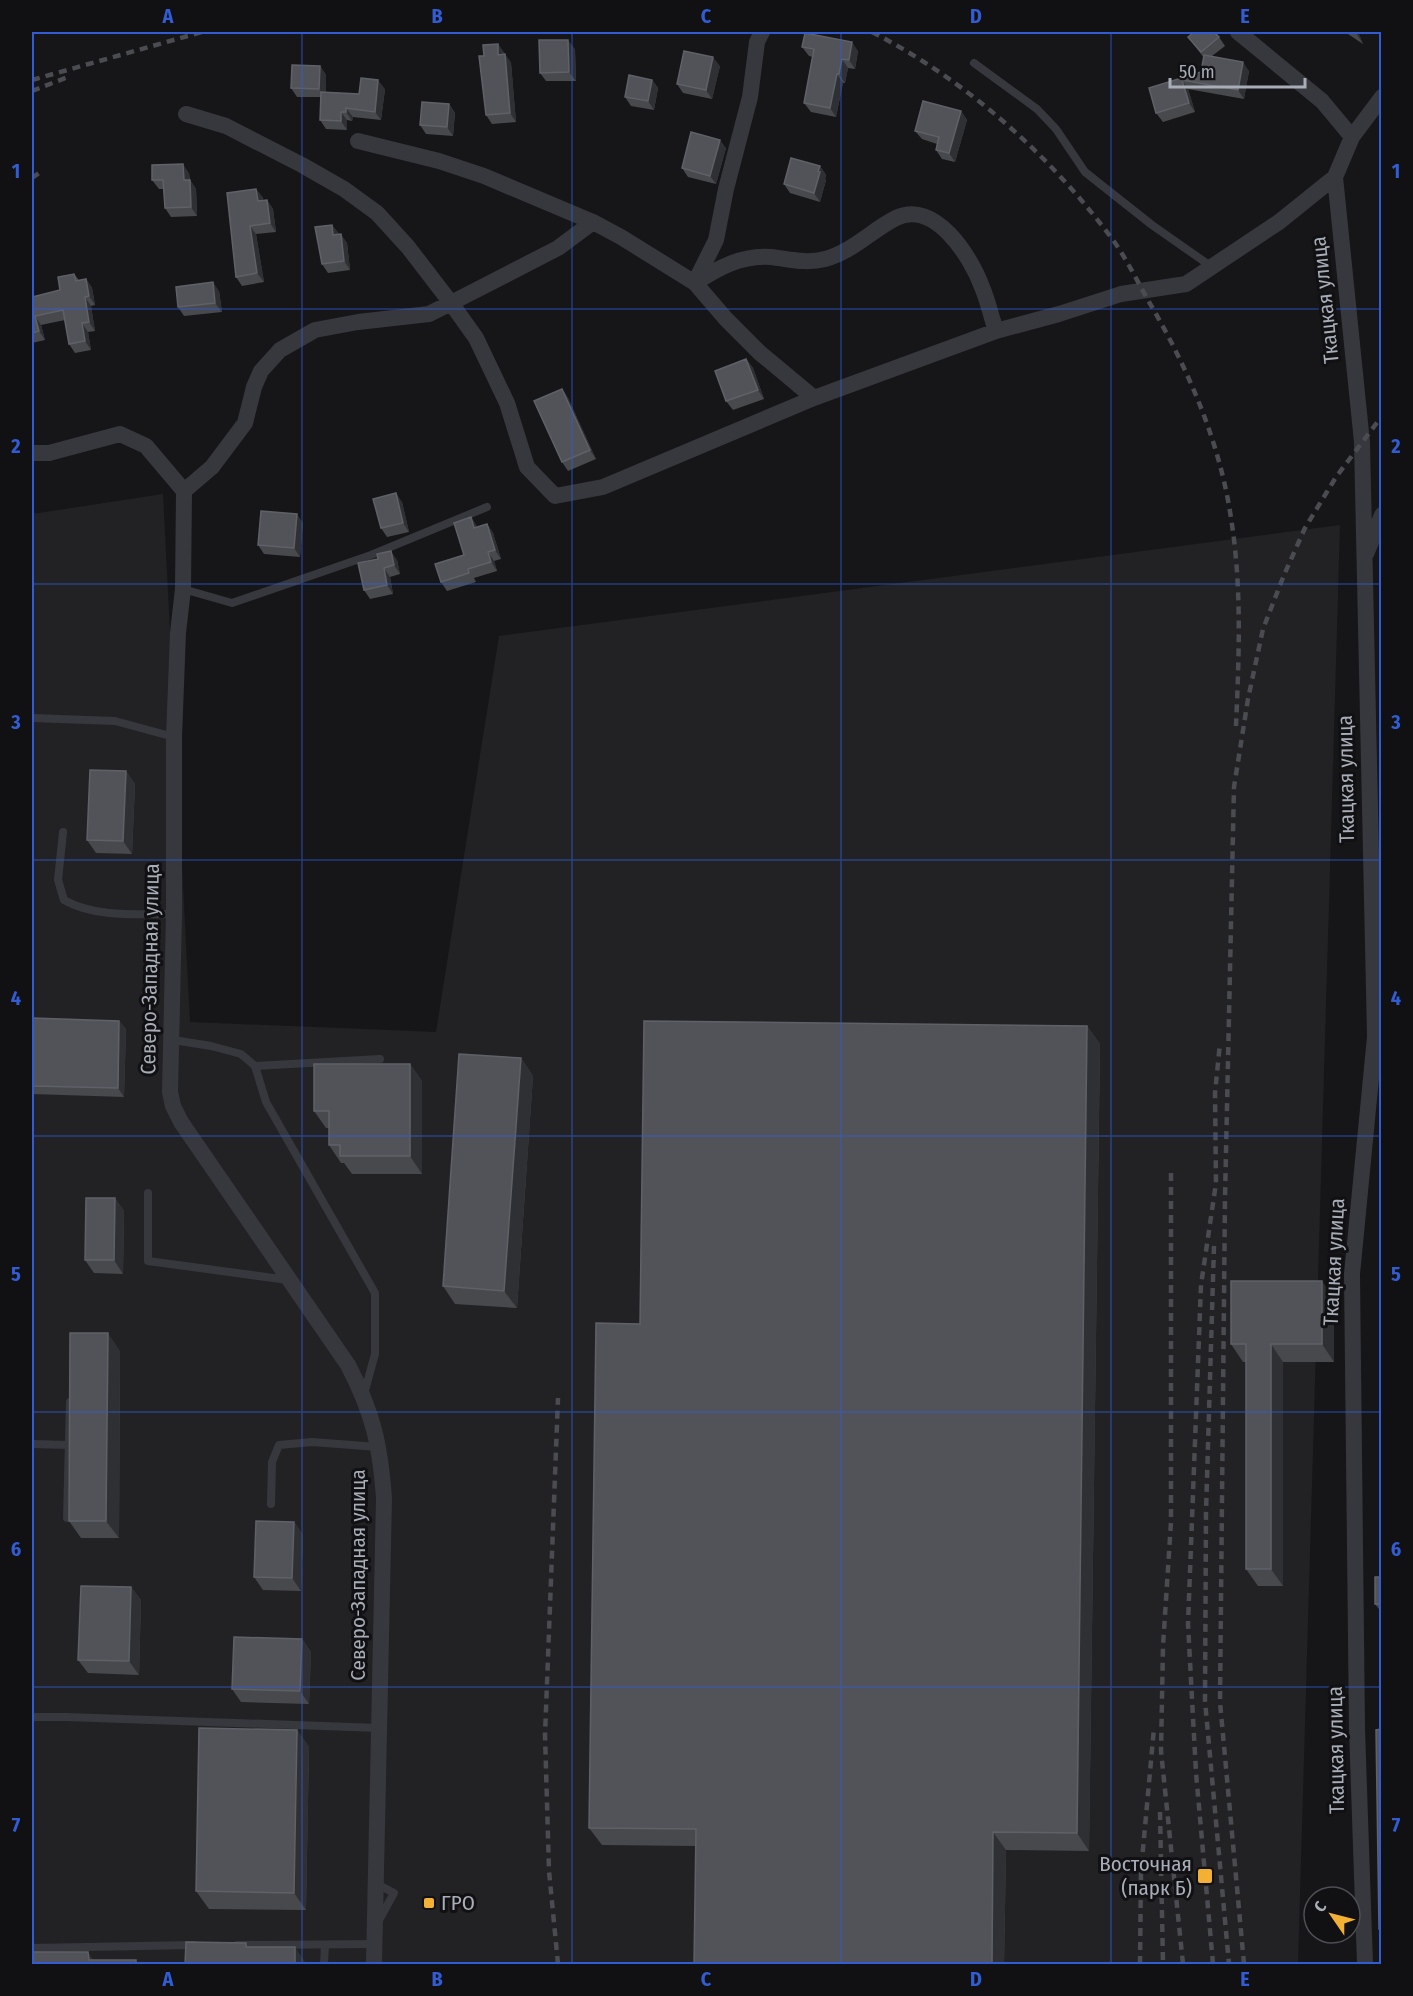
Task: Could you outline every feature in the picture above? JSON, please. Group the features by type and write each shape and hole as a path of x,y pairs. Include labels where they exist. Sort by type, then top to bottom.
{"street":[{"path":"695,283 716,240 726,189 750,97 757,42 762,32"},
{"path":"1249,35 1322,101 1352,137"},
{"path":"186,114 226,126 302,165 344,189 377,213 408,247 476,338 507,404 527,467 555,496 603,487 814,398 996,331 1121,294 1186,284 1279,222 1335,177 1352,137 1382,97"},
{"path":"358,141 439,160 484,176 593,222 695,283 726,319 814,398"},
{"name":"Ткацкая улица","path":"1335,177 1362,442 1375,1037 1352,1286 1357,1729 1365,1965"},
{"path":"695,283 723,265 750,258 770,257 799,262 826,259 847,249 898,217 919,214 935,221 952,235 982,285 996,331"},
{"path":"32,453 49,453 120,434 146,446 184,491 212,467 245,423 254,387 261,371 280,350 315,330 358,322 429,314 558,248 593,222"},
{"name":"Северо-Западная улица","path":"184,491 183,590 178,633 174,737 174,914 170,1092 172,1106 181,1122 348,1365 364,1394 375,1428 384,1498 374,1965"},
{"name":"Ткацкая улица","path":"1363,563 1382,514"}],"lane":[{"path":"974,63 1037,109 1056,129 1085,172 1152,225 1212,267"},
{"path":"183,590 232,603 370,555 487,507"},
{"path":"32,717 115,721 174,737"},
{"path":"63,832 58,880 64,900 79,908 133,914 174,914"},
{"path":"172,1040 211,1046 241,1054 255,1066 266,1102 375,1293 375,1354 364,1394"},
{"path":"255,1066 380,1059"},
{"path":"148,1193 148,1262 290,1281"},
{"path":"67,1518 70,1398"},
{"path":"271,1504 272,1462 279,1445 312,1442 378,1447"},
{"path":"32,1444 69,1445"},
{"path":"32,1717 379,1728"},
{"path":"226,1945 309,1943 325,1945 375,1936"},
{"path":"32,1948 203,1945"},
{"path":"324,1965 325,1945"}],"shaded area":[{"path":"163,494 190,1022 436,1032 499,636 1340,525 1298,1964 32,1964 32,514"}],"building":[{"path":"1194,32 1214,32 1219,37 1201,52 1188,37"},
{"path":"805,33 852,42 849,60 842,59 839,74 837,74 830,108 804,103 814,49 802,47"},
{"path":"539,40 568,40 569,72 540,73"},
{"path":"498,44 498,55 505,54 510,113 486,115 479,56 484,56 483,45"},
{"path":"684,51 713,57 706,90 677,84"},
{"path":"1204,55 1243,62 1238,90 1182,80 1189,103 1156,113 1149,88 1201,72"},
{"path":"292,65 320,66 319,89 291,88"},
{"path":"629,75 652,80 648,101 625,97"},
{"path":"361,78 378,80 375,112 346,108 346,112 341,112 341,121 320,120 321,92 359,94"},
{"path":"923,101 961,111 949,153 936,150 939,137 915,131"},
{"path":"422,102 449,104 447,127 420,125"},
{"path":"691,132 720,140 710,176 682,168"},
{"path":"791,158 820,166 814,193 784,184"},
{"path":"183,164 184,180 190,180 191,207 165,208 163,180 152,180 152,165"},
{"path":"256,189 258,201 267,200 270,223 250,226 257,273 236,277 227,193"},
{"path":"332,225 333,235 341,234 344,261 322,264 315,227"},
{"path":"74,274 76,281 86,279 89,296 85,297 89,322 82,323 85,341 69,344 63,310 35,316 39,331 32,333 32,297 60,290 58,277"},
{"path":"213,282 215,303 178,307 176,287"},
{"path":"746,359 758,390 726,401 715,371"},
{"path":"562,389 590,450 562,462 534,401"},
{"path":"396,493 403,523 381,528 373,499"},
{"path":"261,511 297,514 294,548 258,545"},
{"path":"471,517 474,528 487,524 495,550 488,552 491,562 468,569 469,573 441,582 435,564 464,555 454,523"},
{"path":"391,551 394,565 384,568 387,585 364,590 358,563 378,559 377,554"},
{"path":"90,770 126,771 123,841 87,840"},
{"path":"32,1018 119,1021 118,1088 32,1086"},
{"path":"644,1021 1087,1026 1077,1833 993,1832 992,1965 694,1965 696,1829 589,1828 596,1323 640,1324"},
{"path":"459,1054 521,1058 504,1291 443,1286"},
{"path":"314,1064 410,1064 410,1156 340,1156 340,1145 329,1145 329,1111 314,1111"},
{"path":"86,1198 115,1198 114,1260 85,1260"},
{"path":"1231,1281 1322,1281 1322,1344 1271,1344 1271,1569 1246,1569 1246,1344 1231,1344"},
{"path":"70,1333 108,1333 106,1521 69,1521"},
{"path":"256,1521 294,1522 292,1578 254,1577"},
{"path":"1375,1577 1382,1577 1382,1604 1375,1604"},
{"path":"81,1586 131,1587 129,1661 78,1660"},
{"path":"234,1637 302,1639 300,1691 232,1689"},
{"path":"199,1728 297,1730 294,1893 196,1891"},
{"path":"1382,1729 1382,1929 1379,1929 1376,1730"},
{"path":"186,1942 246,1943 246,1947 295,1947 295,1965 185,1965"},
{"path":"32,1952 88,1952 89,1960 136,1960 136,1965 32,1965"}],"railway":[{"path":"32,80 202,32"},
{"path":"872,32 941,73 1004,122 1034,149 1062,178 1113,240 1166,331 1211,435 1231,518 1238,596 1236,726"},
{"path":"32,91 68,77"},
{"path":"32,178 39,173"},
{"path":"1244,1964 1220,1702 1225,1198 1234,787 1248,699 1263,629 1284,575 1305,528 1336,477 1382,416"},
{"path":"1213,1964 1196,1773 1188,1624 1201,1285 1216,1183 1215,1093 1220,1043"},
{"path":"1171,1173 1171,1522 1163,1646 1161,1751 1183,1964"},
{"path":"1214,1246 1206,1512 1205,1701 1229,1964"},
{"path":"558,1398 545,1735 549,1871 558,1964"},
{"path":"1140,1964 1141,1871 1154,1728"},
{"path":"1160,1812 1163,1964"}],"place":[{"name":"Восточная (парк Б)","path":"1205,1876"},
{"name":"ГРО","path":"429,1903"}]}
